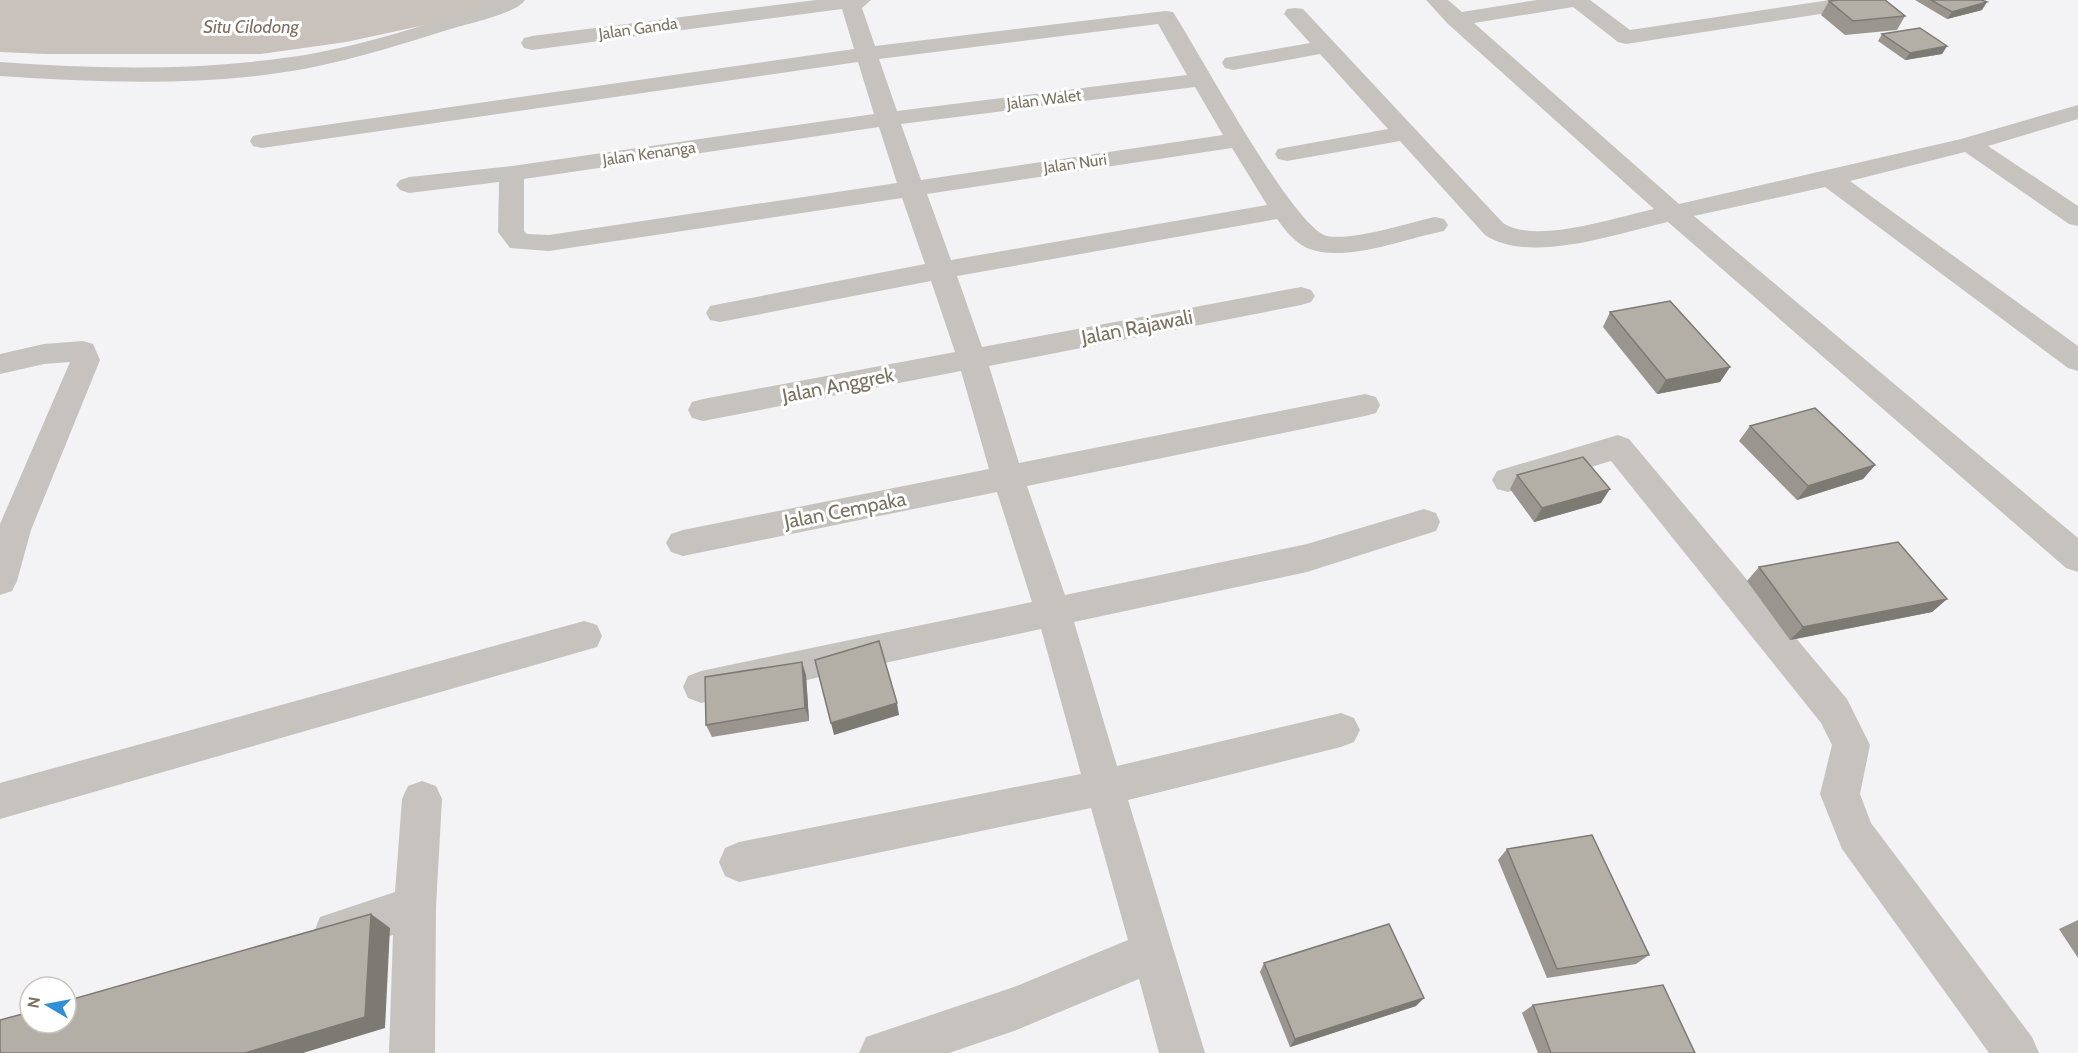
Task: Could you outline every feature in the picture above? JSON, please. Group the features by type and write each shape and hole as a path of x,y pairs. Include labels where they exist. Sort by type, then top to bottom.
{"street":[{"path":"0,69 71,75 242,70 294,63 395,39 515,0"},
{"path":"859,0 851,6 972,358 1008,478 1053,611 1181,1051"},
{"name":"Jalan Ganda","path":"532,43 743,7 859,0"},
{"path":"1436,0 1674,213 2078,558"},
{"path":"1456,19 1577,0 1626,37 1872,0"},
{"path":"1295,14 1407,133 1482,218 1503,235 1524,240 1550,240 1830,178 1969,144 2078,112"},
{"path":"262,141 867,54 1165,17 1237,140 1301,232 1313,241 1341,244 1435,225"},
{"path":"1233,63 1325,47"},
{"name":"Jalan Walet","path":"888,119 1200,80"},
{"name":"Jalan Kenanga","path":"409,185 512,173 888,119"},
{"path":"1287,154 1407,133"},
{"name":"Jalan Nuri","path":"512,173 511,232 519,242 549,243 1237,140"},
{"path":"1969,144 2078,219"},
{"path":"1830,178 2078,361"},
{"path":"720,313 942,270 1284,210"},
{"name":"Jalan Rajawali","path":"972,358 1301,296"},
{"path":"0,364 63,351 83,351 85,360 7,531 0,581"},
{"name":"Jalan Anggrek","path":"703,411 972,358"},
{"name":"Jalan Cempaka","path":"682,543 1365,405"},
{"path":"1508,480 1618,447 1834,711 1851,745 1840,794 1856,835 2016,1053"},
{"path":"701,687 1307,558 1424,522"},
{"path":"0,801 584,636"},
{"path":"739,862 1105,787 1341,730"},
{"path":"412,1053 415,907 422,799"},
{"path":"303,942 415,907"},
{"path":"882,1053 1014,1009 1158,971"}],"water":[{"name":"Situ Cilodong","path":"0,0 503,0 439,22 346,42 261,54 45,54 0,52"}],"building":[{"path":"1885,0 1905,16 1853,21 1829,1"},
{"path":"1931,0 1982,0 1987,2 1952,12"},
{"path":"1920,28 1947,46 1910,53 1882,34"},
{"path":"1670,301 1730,367 1666,380 1610,312"},
{"path":"1815,408 1875,465 1808,486 1750,426"},
{"path":"1583,457 1610,489 1542,508 1517,475"},
{"path":"1898,542 1947,599 1803,627 1759,567"},
{"path":"879,641 897,703 831,723 815,660"},
{"path":"802,662 805,708 706,725 705,677"},
{"path":"1592,835 1649,955 1557,969 1507,849"},
{"path":"371,914 365,1017 245,1053 0,1053 0,1020 18,1015 18,1035 78,1035 78,998"},
{"path":"1389,924 1424,998 1295,1039 1264,963"},
{"path":"1663,985 1695,1053 1551,1053 1533,1005"}]}
